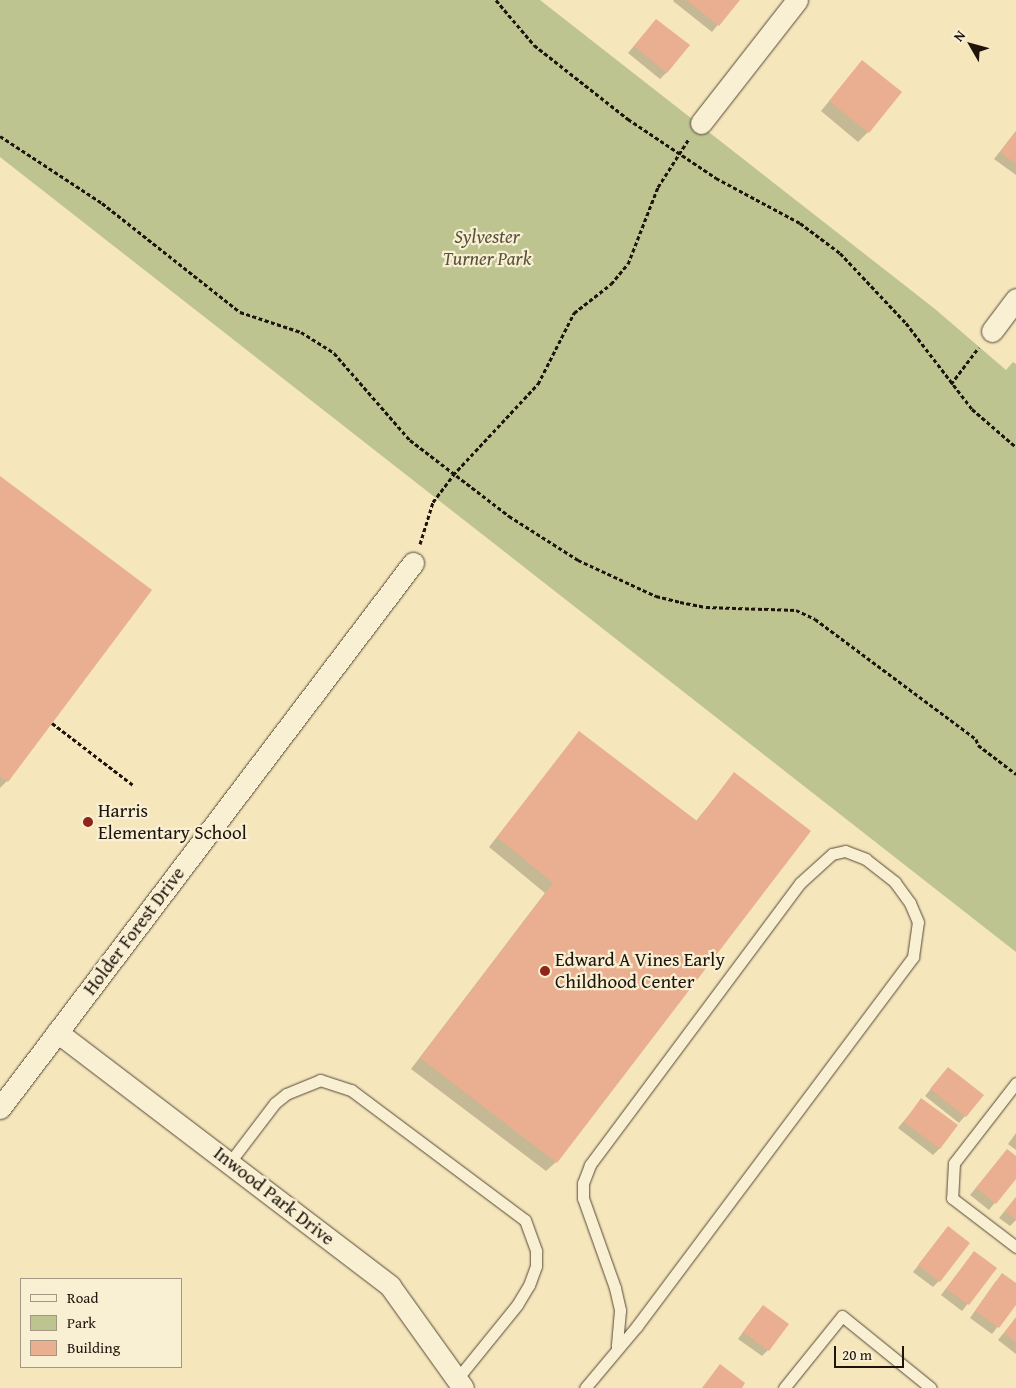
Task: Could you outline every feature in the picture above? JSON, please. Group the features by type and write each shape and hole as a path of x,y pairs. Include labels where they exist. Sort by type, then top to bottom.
{"street":[{"path":"701,123 797,0"},
{"path":"992,331 1016,300"},
{"name":"Holder Forest Drive","path":"0,1108 413,563"},
{"name":"Inwood Park Drive","path":"56,1032 230,1162 390,1286 460,1384"}],"lane":[{"path":"585,1388 617,1346 637,1326 913,958 918,922 910,903 895,882 866,859 845,850 832,854 800,883 590,1165 583,1183 583,1198 615,1288 620,1310 617,1346"},
{"path":"230,1162 275,1103 294,1090 320,1080 351,1090 525,1220 536,1251 536,1266 529,1285 517,1306 460,1384"},
{"path":"1016,1083 954,1163 952,1198 1016,1247"},
{"path":"784,1388 842,1316 931,1388"}],"path":[{"path":"496,0 534,45 628,119 716,178 800,223 840,253 906,323 972,410 1016,447"},
{"path":"413,563 433,502 453,476 538,384 574,313 620,276 634,251 658,187 679,152 701,123"},
{"path":"0,136 96,199 240,312 301,332 334,352 410,440 453,476 578,560 656,596 706,607 796,610 815,619 976,739 978,745 1016,774"},
{"path":"951,384 992,331"},
{"path":"52,723 133,785"}],"green space":[{"name":"Sylvester Turner Park","path":"0,0 540,0 935,309 1006,370 1013,362 1016,364 1016,952 0,157"}],"building":[{"path":"686,0 740,0 719,26"},
{"path":"656,19 690,45 667,73 634,46"},
{"path":"862,60 902,92 869,133 829,101"},
{"path":"1016,131 1016,164 1000,152"},
{"path":"0,476 152,590 8,782 0,776"},
{"path":"579,731 697,821 734,772 811,831 557,1163 420,1058 553,883 497,837"},
{"path":"948,1067 984,1095 966,1117 930,1089"},
{"path":"921,1098 958,1125 940,1149 904,1122"},
{"path":"1007,1149 1016,1156 1016,1179 996,1204 976,1188"},
{"path":"1016,1197 1016,1220 1005,1211"},
{"path":"948,1226 970,1243 940,1282 918,1265"},
{"path":"974,1251 997,1268 969,1305 946,1289"},
{"path":"1002,1273 1016,1283 1016,1305 999,1328 975,1311"},
{"path":"763,1305 789,1324 769,1351 743,1332"},
{"path":"1016,1317 1016,1343 1004,1333"},
{"path":"720,1364 745,1383 742,1388 702,1388"}],"place":[{"name":"Harris Elementary School","path":"88,822"},
{"name":"Edward A Vines Early Childhood Center","path":"545,971"}]}
